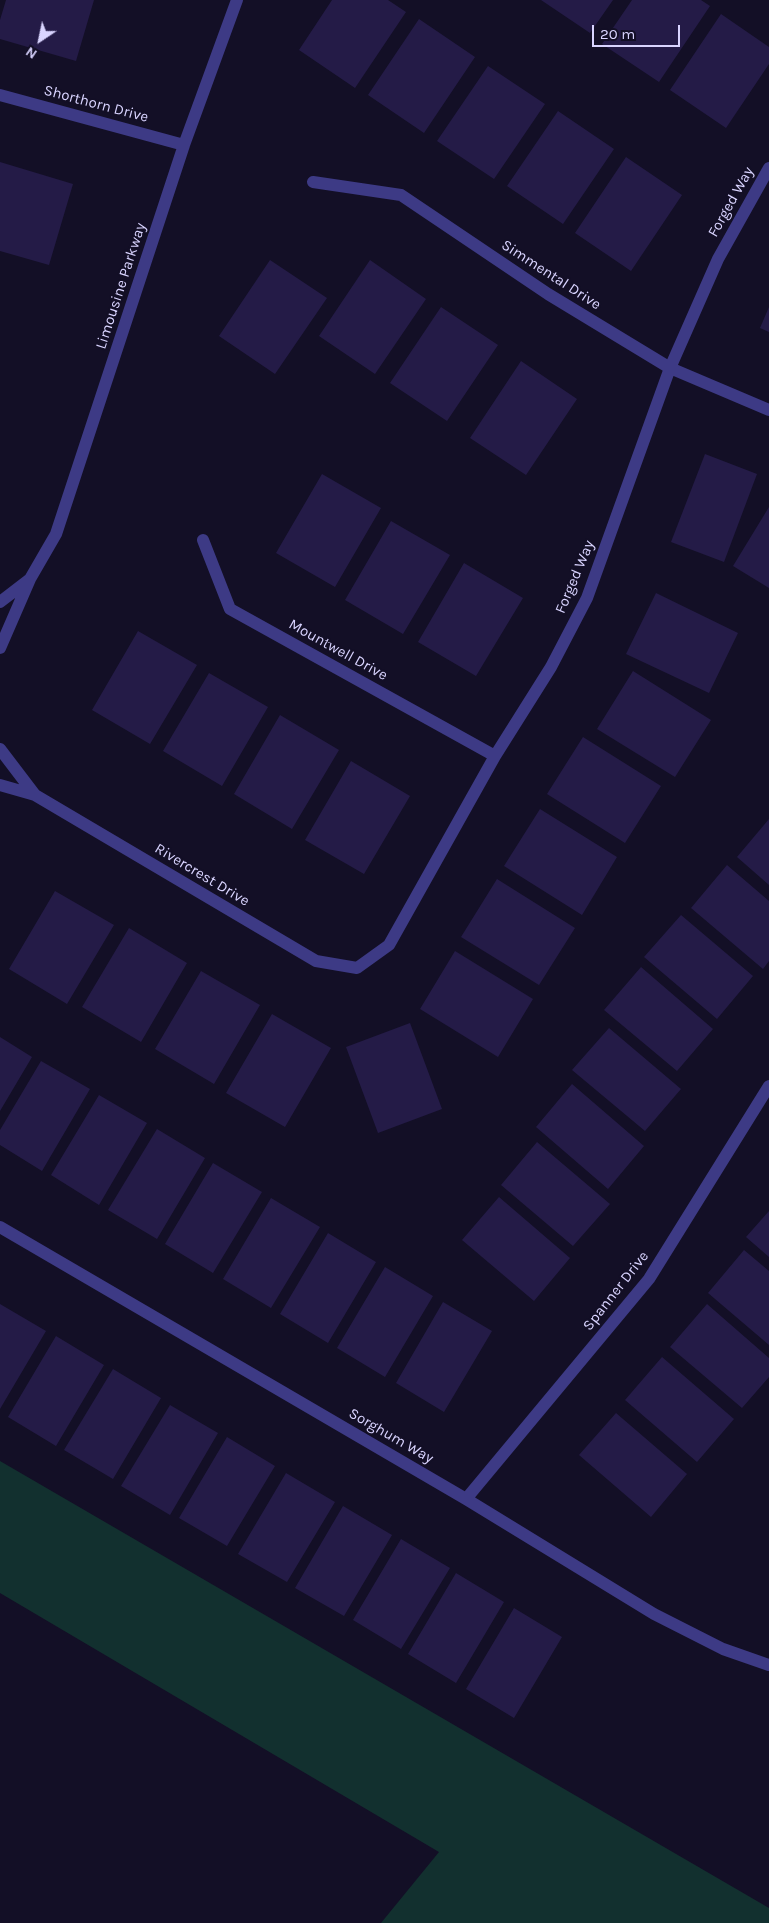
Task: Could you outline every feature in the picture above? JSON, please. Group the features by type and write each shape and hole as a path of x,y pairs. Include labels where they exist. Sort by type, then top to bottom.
{"street":[{"name":"Limousine Parkway","path":"0,648 30,579 56,534 184,145 237,0"},
{"name":"Shorthorn Drive","path":"0,95 184,145"},
{"name":"Forged Way","path":"357,968 389,945 495,756 551,667 587,598 670,368 718,259 769,168"},
{"name":"Simmental Drive","path":"313,182 401,195 548,294 670,368 769,410"},
{"name":"Mountwell Drive","path":"203,540 230,609 495,756"},
{"name":"Limousine Parkway","path":"0,602 30,579"},
{"name":"Rivercrest Drive","path":"0,749 35,794"},
{"name":"Rivercrest Drive","path":"0,785 35,794 316,961 357,968"},
{"name":"Spanner Drive","path":"466,1499 649,1279 769,1086"},
{"name":"Sorghum Way","path":"0,1227 466,1499 654,1614 723,1649 769,1665"}],"green space":[{"path":"0,1461 769,1908 769,1923 381,1923 439,1852 0,1593"}],"building":[{"path":"6,0 94,0 76,61 0,39 0,20"},
{"path":"332,0 388,0 406,12 355,88 299,50"},
{"path":"541,0 613,0 590,33"},
{"path":"632,0 701,0 710,6 659,82 602,44"},
{"path":"721,14 769,47 769,64 726,128 670,90"},
{"path":"419,19 475,57 424,133 368,95"},
{"path":"488,66 545,104 494,179 437,141"},
{"path":"558,111 614,149 563,224 507,186"},
{"path":"626,157 682,195 631,271 575,233"},
{"path":"0,162 73,184 49,265 0,251"},
{"path":"270,260 327,298 275,374 219,336"},
{"path":"370,260 426,299 375,374 319,336"},
{"path":"441,307 498,345 447,421 390,383"},
{"path":"769,307 769,332 760,328"},
{"path":"521,361 577,399 526,475 470,438"},
{"path":"705,454 757,474 724,562 671,542"},
{"path":"322,474 381,508 335,587 276,553"},
{"path":"769,507 769,588 733,566"},
{"path":"391,521 450,555 403,634 345,600"},
{"path":"464,563 523,598 476,676 418,642"},
{"path":"656,593 738,633 709,693 626,654"},
{"path":"138,631 197,665 150,744 92,710"},
{"path":"633,671 711,720 675,777 597,729"},
{"path":"209,673 268,707 222,786 163,751"},
{"path":"280,715 339,750 292,829 234,794"},
{"path":"583,737 661,786 625,843 547,794"},
{"path":"351,761 410,796 364,874 305,840"},
{"path":"540,809 617,857 582,915 504,866"},
{"path":"769,819 769,885 737,857"},
{"path":"727,865 769,901 769,961 763,969 691,908"},
{"path":"497,879 575,928 539,985 461,937"},
{"path":"55,891 114,925 67,1004 9,969"},
{"path":"681,915 753,976 717,1019 644,957"},
{"path":"129,928 187,963 141,1042 82,1007"},
{"path":"455,951 533,999 498,1057 420,1009"},
{"path":"641,967 713,1029 677,1071 604,1010"},
{"path":"201,971 260,1005 214,1084 155,1049"},
{"path":"272,1014 331,1048 285,1127 226,1093"},
{"path":"410,1023 442,1109 378,1133 346,1047"},
{"path":"609,1028 681,1089 645,1131 572,1070"},
{"path":"0,1037 32,1057 0,1111"},
{"path":"41,1061 90,1089 42,1171 0,1145 0,1130"},
{"path":"572,1084 644,1146 608,1189 536,1127"},
{"path":"99,1095 147,1123 99,1205 51,1175"},
{"path":"157,1129 205,1158 157,1239 108,1210"},
{"path":"537,1142 610,1204 573,1246 501,1185"},
{"path":"213,1163 262,1192 213,1273 165,1244"},
{"path":"499,1197 570,1258 534,1301 462,1240"},
{"path":"271,1198 320,1227 271,1308 223,1279"},
{"path":"769,1211 769,1257 746,1237"},
{"path":"328,1233 376,1262 328,1343 280,1314"},
{"path":"744,1250 769,1271 769,1345 708,1293"},
{"path":"385,1267 433,1296 385,1377 337,1348"},
{"path":"443,1302 492,1331 444,1412 396,1383"},
{"path":"0,1304 46,1331 0,1409"},
{"path":"707,1304 769,1358 769,1377 742,1408 670,1347"},
{"path":"56,1336 104,1365 56,1446 8,1417"},
{"path":"662,1357 734,1419 697,1462 625,1400"},
{"path":"113,1369 161,1398 113,1479 64,1450"},
{"path":"170,1405 218,1433 170,1515 121,1486"},
{"path":"616,1413 687,1474 651,1517 579,1455"},
{"path":"227,1437 275,1466 227,1546 179,1518"},
{"path":"286,1473 335,1502 287,1582 238,1554"},
{"path":"343,1506 392,1535 344,1616 295,1588"},
{"path":"401,1539 450,1568 401,1649 353,1620"},
{"path":"456,1573 504,1602 456,1683 408,1654"},
{"path":"514,1608 562,1637 514,1718 466,1689"}]}
